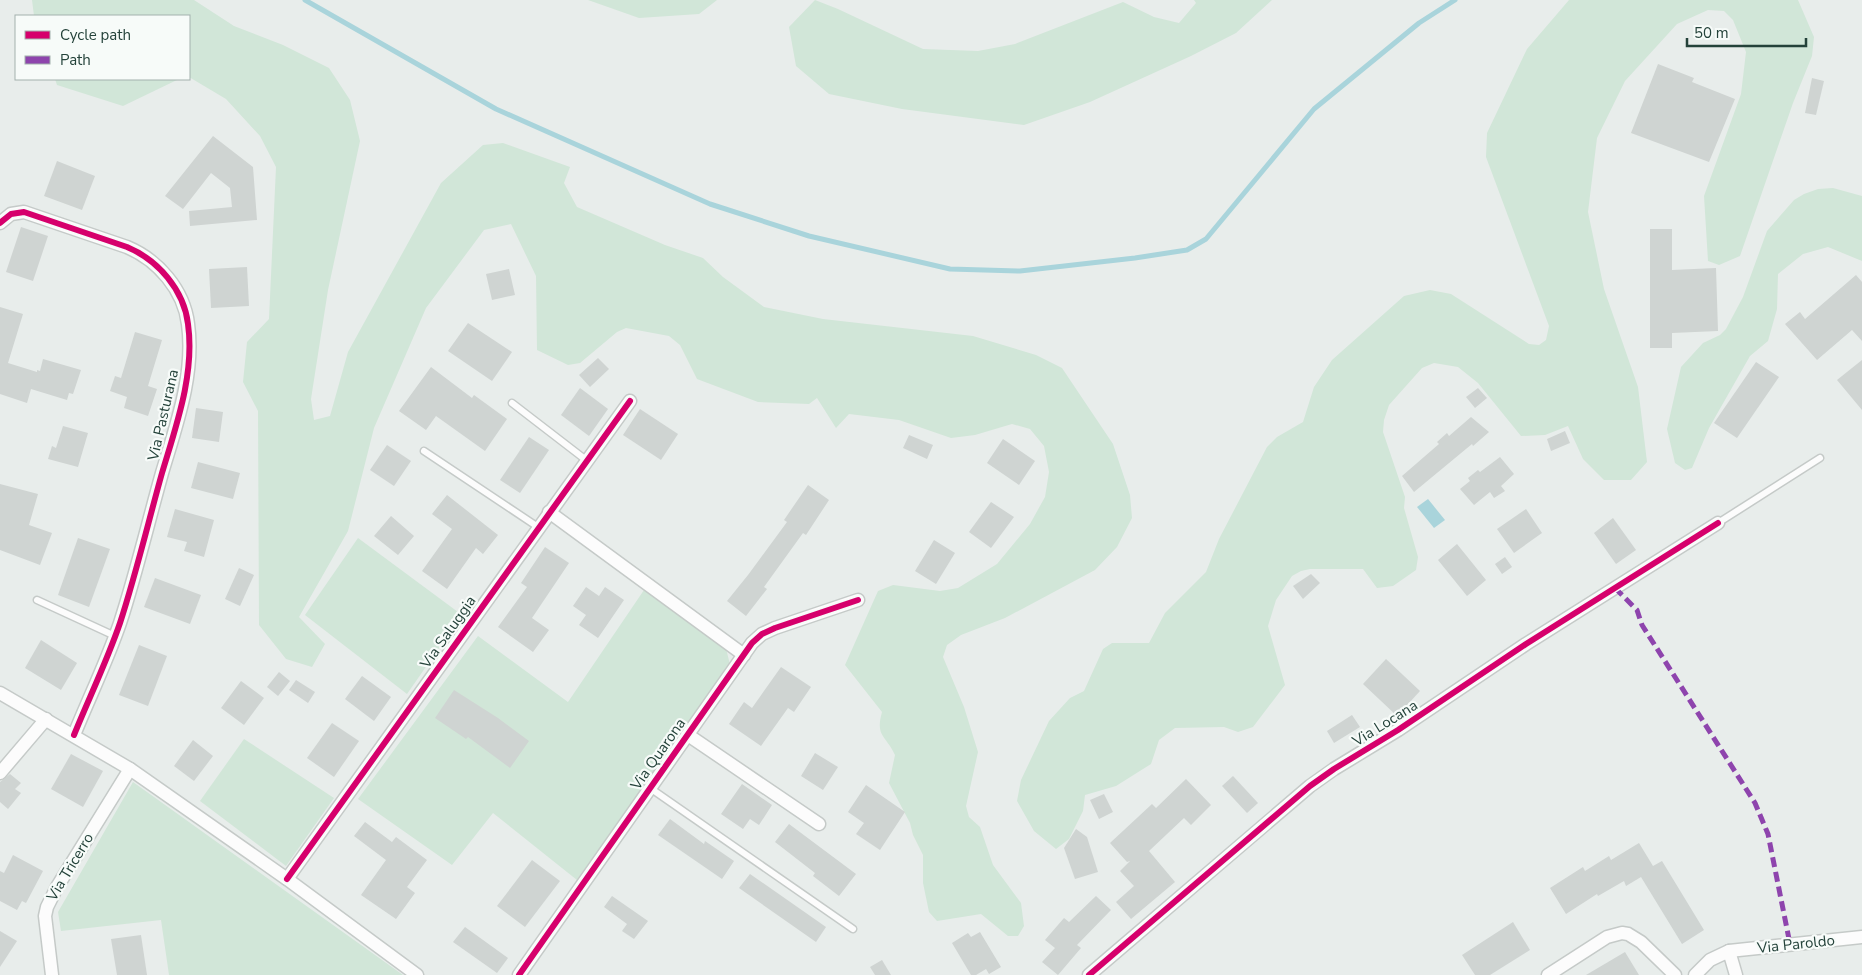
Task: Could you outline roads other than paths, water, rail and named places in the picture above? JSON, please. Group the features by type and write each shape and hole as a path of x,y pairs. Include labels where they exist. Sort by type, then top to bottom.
{"street":[{"name":"Via Pasturana","path":"0,223 11,214 24,212 134,250 146,257 162,271 176,290 186,312 188,324 187,370 180,410 115,636 74,735"},
{"name":"Via Saluggia","path":"287,879 630,401"},
{"path":"549,512 744,654"},
{"name":"Via Locana","path":"1089,975 1310,786 1398,730 1526,644 1718,523"},
{"name":"Via Quarona","path":"519,975 756,639 768,631 858,600"},
{"path":"0,693 130,769 287,879 418,975"},
{"path":"0,773 46,719"},
{"path":"688,735 819,824"},
{"name":"Via Tricerro","path":"52,975 45,926 47,907 57,887 130,769"},
{"path":"1548,975 1607,937 1622,933 1628,934 1641,942 1675,975"},
{"name":"Via Paroldo","path":"1729,951 1862,937"},
{"path":"1695,975 1710,960 1729,951 1736,975"}],"lane":[{"path":"512,403 586,460"},
{"path":"424,451 538,527"},
{"path":"1718,523 1820,458"},
{"path":"37,600 115,636"},
{"path":"650,788 853,929"}],"water":[{"path":"1428,499 1445,520 1434,528 1417,507"}],"waterway":[{"path":"305,0 496,109 710,204 809,236 950,269 1020,271 1187,250 1206,239 1314,109 1419,23 1455,0"}]}
